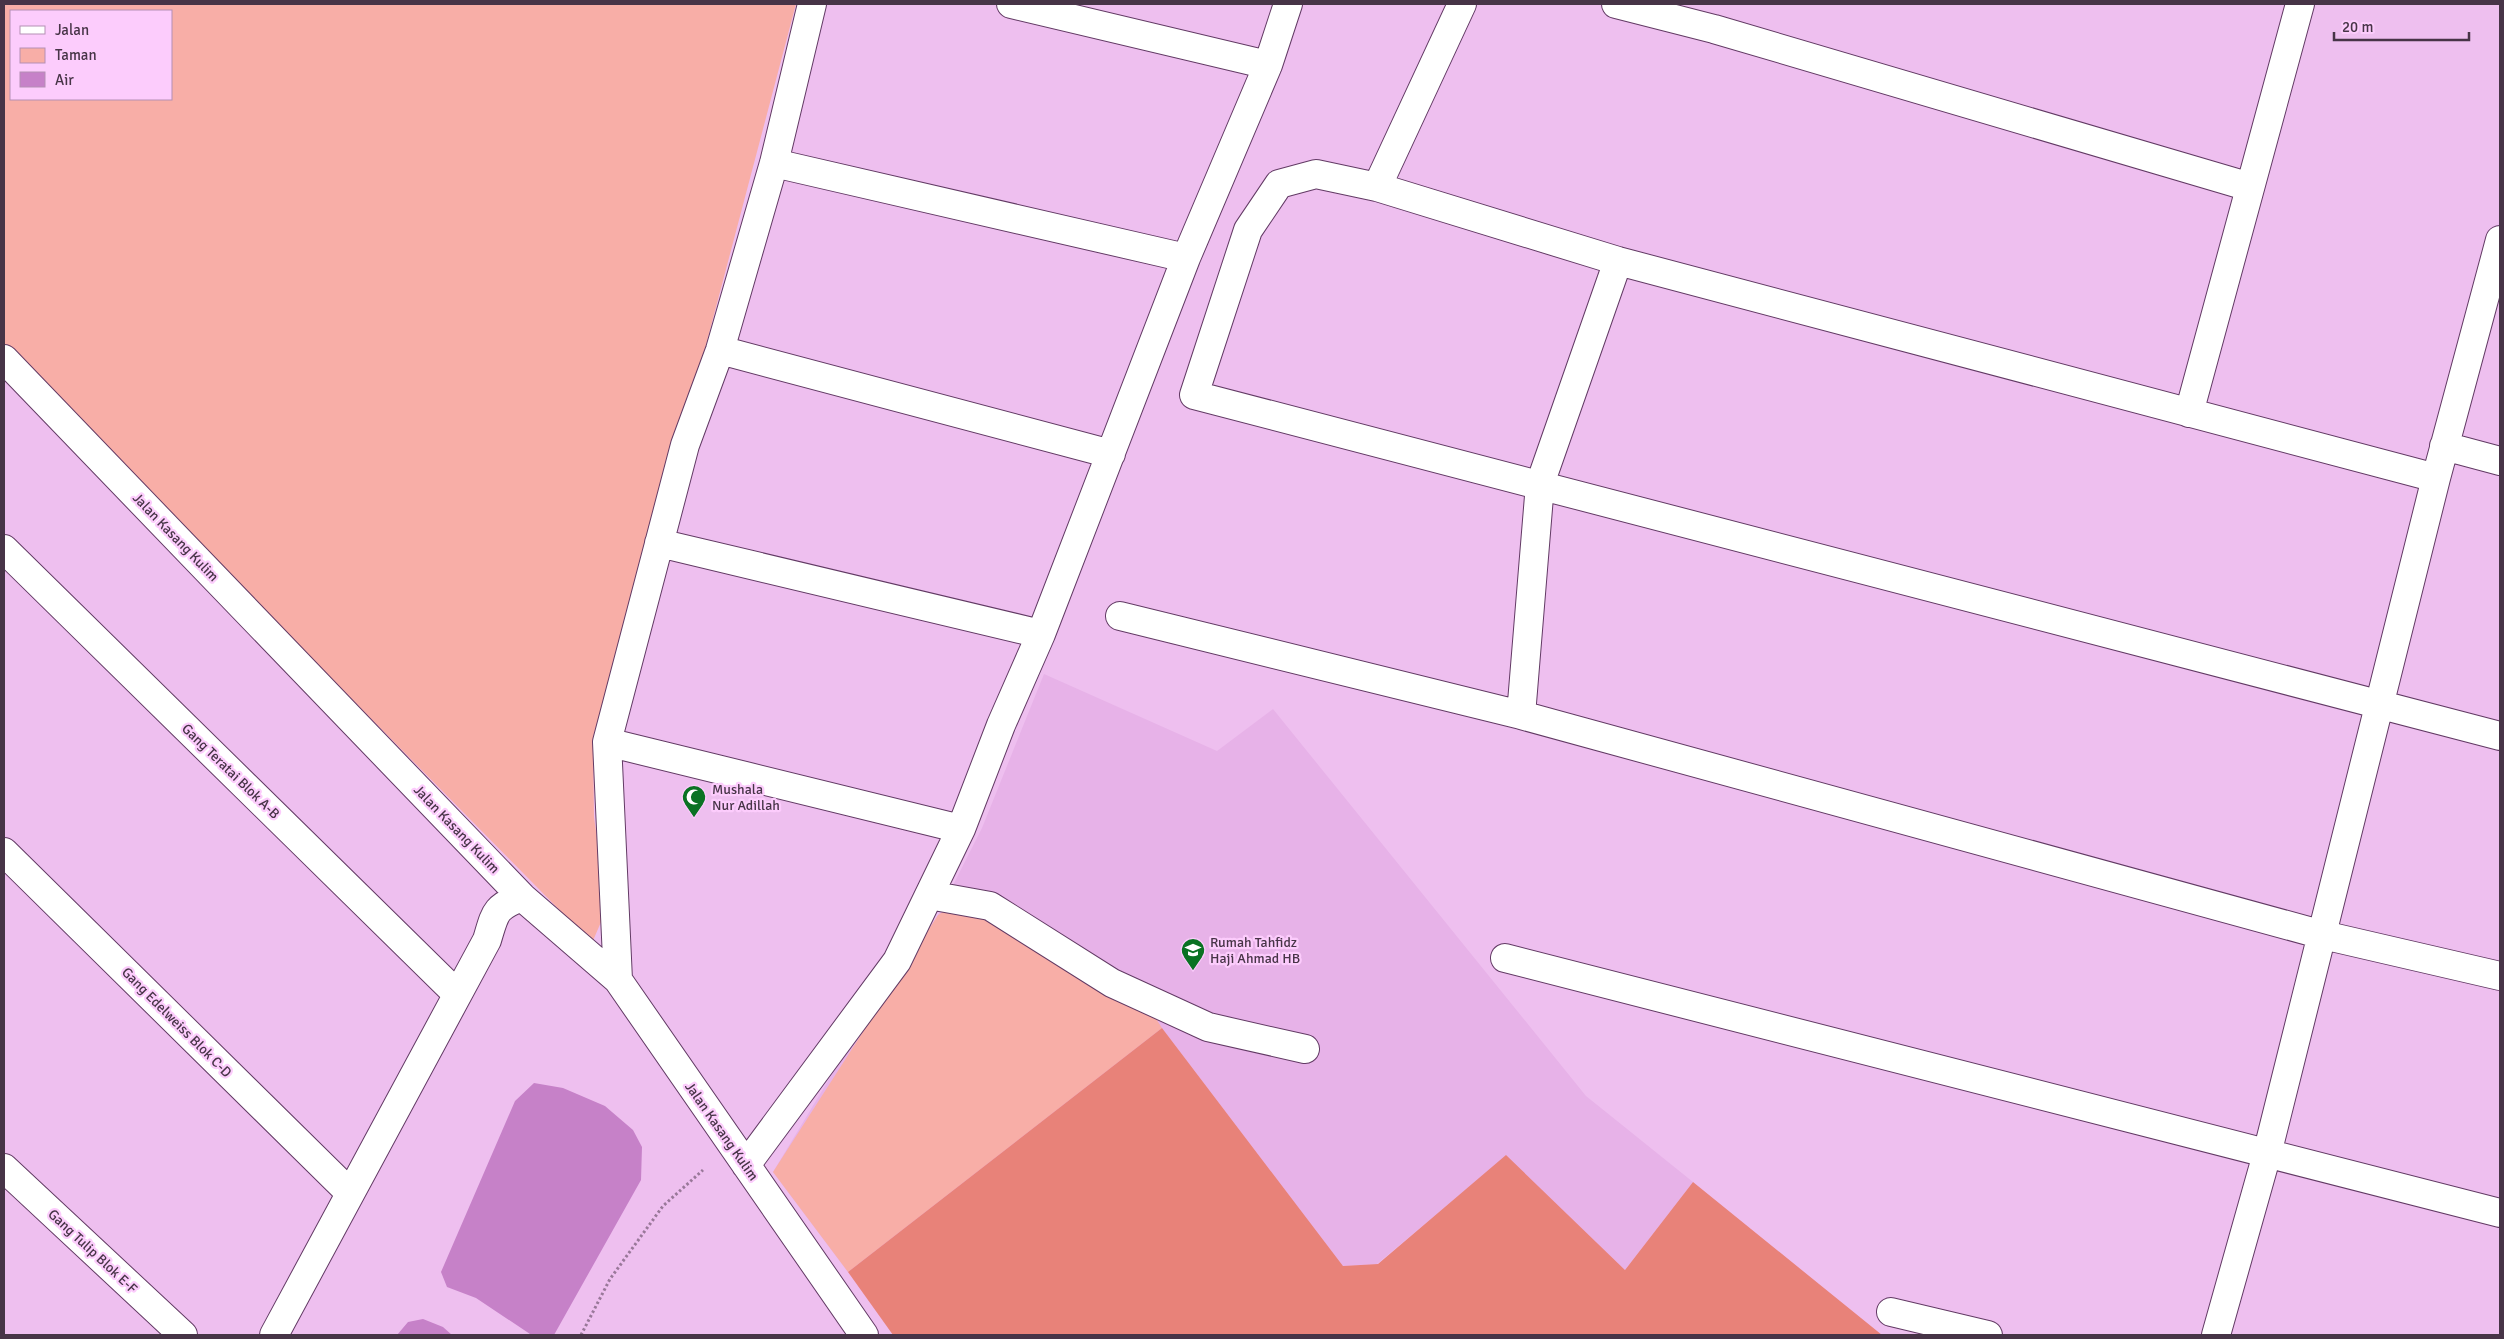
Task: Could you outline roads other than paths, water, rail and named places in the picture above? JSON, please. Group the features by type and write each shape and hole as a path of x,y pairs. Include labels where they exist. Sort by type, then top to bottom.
{"street":[{"path":"618,980 607,742 685,445 720,350 774,163 812,4"},
{"path":"1011,4 1268,65"},
{"path":"740,1157 896,961 961,829 1001,725 1041,634 1186,258 1268,65 1288,4"},
{"path":"1377,187 1462,4"},
{"path":"1616,4 1714,29 2250,186"},
{"path":"2189,413 2300,4"},
{"path":"774,163 1186,258"},
{"path":"2436,478 1618,261 1377,187 1316,174 1279,184 1248,230 1194,395 1540,484 2378,706 2500,736"},
{"path":"2216,1335 2268,1154 2378,706 2444,446 2500,240"},
{"path":"1521,715 1540,484 1618,261"},
{"path":"720,350 1110,454"},
{"name":"Jalan Kasang Kulim","path":"4,359 522,897 618,980 864,1335"},
{"path":"2444,446 2500,461"},
{"path":"659,544 1041,634"},
{"name":"Gang Teratai Blok A-B","path":"4,549 457,994"},
{"path":"1120,616 1521,715 2323,935 2500,976"},
{"path":"607,742 961,829"},
{"name":"Gang Edelweiss Blok C-D","path":"4,852 350,1193"},
{"path":"928,895 990,906 1112,983 1208,1028 1305,1049"},
{"path":"274,1335 487,940 495,915 505,903 522,897"},
{"path":"1505,958 2500,1213"},
{"name":"Gang Tulip Blok E-F","path":"4,1168 183,1335"},
{"path":"1890,1312 1988,1335"}],"water":[{"path":"534,1083 563,1088 605,1106 633,1130 642,1147 641,1180 554,1335 530,1334 476,1298 447,1287 441,1272 515,1101"},
{"path":"423,1319 443,1327 452,1335 397,1335 408,1322"}],"place":[{"name":"Mushala Nur Adillah","path":"694,818"},
{"name":"Rumah Tahfidz Haji Ahmad HB","path":"1193,971"}]}
